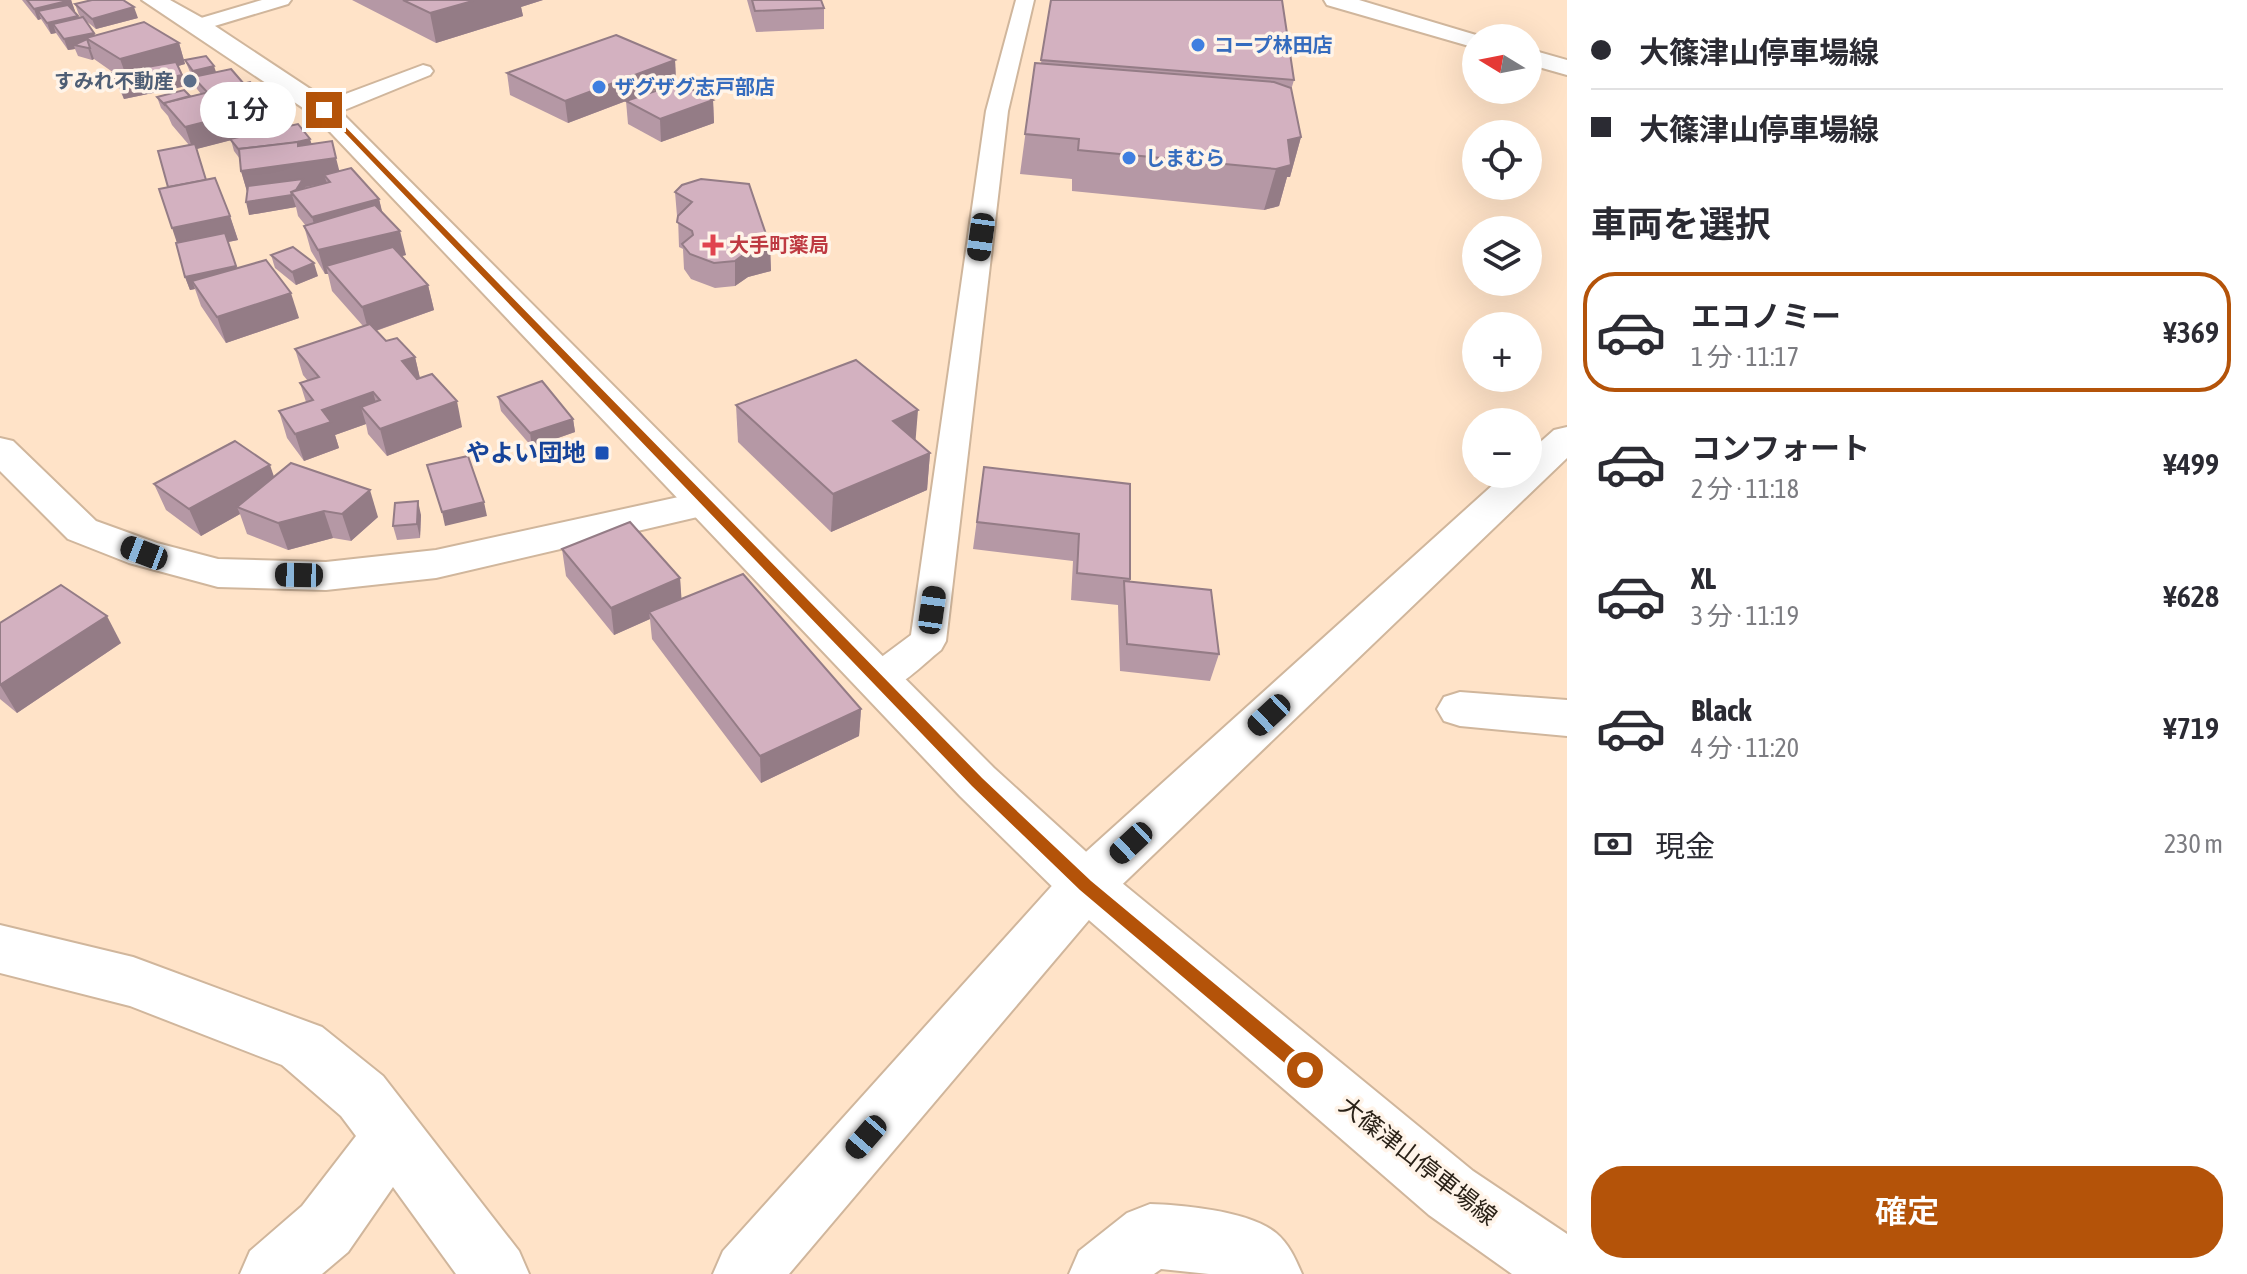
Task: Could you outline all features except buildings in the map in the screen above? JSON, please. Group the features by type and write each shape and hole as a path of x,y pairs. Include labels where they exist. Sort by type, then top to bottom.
{"street":[{"name":"大篠津山停車場線","path":"153,0 198,25 324,110 977,782 1086,885 1451,1193 1567,1273"},
{"path":"1335,0 1462,37"},
{"path":"1542,60 1567,68"},
{"path":"746,1274 1086,885 1567,438"},
{"path":"0,449 82,530 144,553 218,573 326,576 436,564 706,503"},
{"path":"1460,709 1567,718"},
{"path":"0,949 133,982 302,1046 362,1096 496,1274"},
{"path":"273,1274 325,1229 393,1136"},
{"path":"1102,1274 1150,1236 1196,1238 1251,1254 1269,1274"}],"lane":[{"path":"198,25 282,0"},
{"path":"877,680 928,641 997,111 1025,0"},
{"path":"324,110 423,71"}],"place":[{"name":"コープ林田店","path":"1198,45"},
{"name":"すみれ不動産","path":"190,81"},
{"name":"ザグザグ志戸部店","path":"599,87"},
{"name":"しまむら","path":"1129,158"},
{"name":"大手町薬局","path":"713,245"},
{"name":"やよい団地","path":"602,453"}],"route":[{"path":"324,110 977,782 1086,885 1305,1070"}]}
